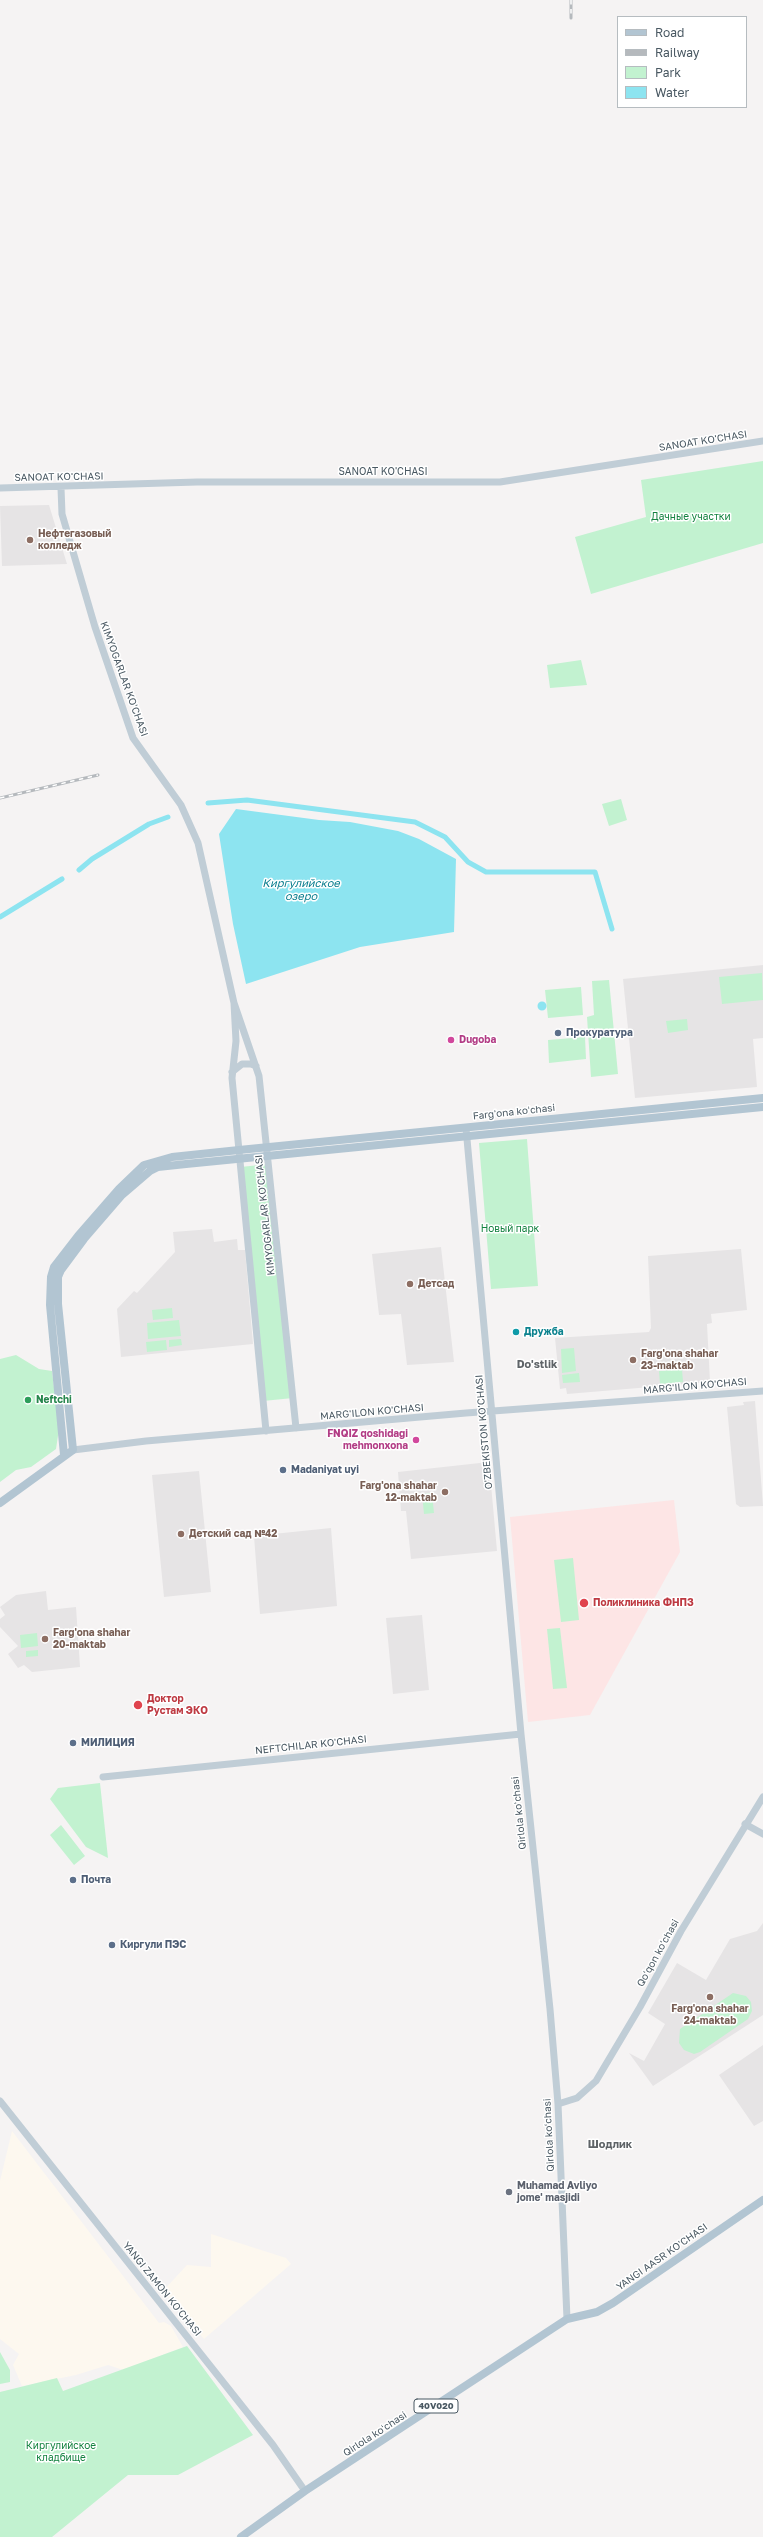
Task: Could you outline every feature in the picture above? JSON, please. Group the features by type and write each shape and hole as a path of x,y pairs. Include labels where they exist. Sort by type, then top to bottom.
{"main road":[{"name":"Fargʻona koʻchasi","path":"269,1152 466,1128 763,1098"},
{"name":"Fargʻona koʻchasi","path":"269,1152 468,1137 763,1107"},
{"path":"64,1455 50,1305 51,1276 54,1267 119,1189 144,1165 172,1157 239,1150 269,1152"},
{"path":"73,1450 57,1289 61,1270 122,1195 150,1171 158,1167 240,1158 269,1152"},
{"name":"MARG'ILON KO'CHASI","path":"0,1503 64,1455 73,1450"},
{"name":"YANGI AASR KO'CHASI","path":"568,2319 597,2312 613,2303 763,2200"},
{"name":"Qirlola koʻchasi","path":"305,2491 568,2319"},
{"name":"40V020","path":"240,2537 305,2491"}],"street":[{"name":"SANOAT KO'CHASI","path":"0,488 61,488 197,482 500,482 763,442"},
{"name":"KIMYOGARLAR KO'CHASI","path":"61,488 64,521 95,627 133,738 181,805 198,843 234,1003 259,1076 269,1152 296,1428"},
{"name":"KIMYOGARLAR KO'CHASI","path":"234,1003 236,1041 232,1072 266,1431"},
{"path":"232,1072 242,1064 251,1064 256,1066"},
{"name":"O'ZBEKISTON KO'CHASI","path":"466,1128 521,1734"},
{"name":"MARG'ILON KO'CHASI","path":"73,1450 296,1428 492,1411 763,1391"},
{"name":"NEFTCHILAR KO'CHASI","path":"104,1777 521,1734"},
{"name":"Qirlola koʻchasi","path":"521,1734 558,2104 568,2319"},
{"name":"Qoʻqon koʻchasi","path":"558,2104 577,2098 596,2081 745,1824 763,1797"},
{"path":"745,1824 763,1834"},
{"name":"YANGI ZAMON KO'CHASI","path":"0,2102 273,2445 305,2491"}],"shaded area":[{"name":"Нефтегазовый колледж","path":"49,505 67,564 2,566 0,506"},
{"path":"763,965 763,1038 753,1039 757,1087 635,1098 623,979"},
{"path":"212,1229 214,1242 237,1239 238,1250 245,1250 253,1344 121,1357 117,1309 134,1291 137,1293 175,1252 173,1232"},
{"name":"Детсад","path":"441,1247 454,1362 407,1365 401,1314 379,1315 372,1254"},
{"path":"741,1249 747,1310 711,1314 712,1323 707,1324 710,1382 567,1394 566,1388 560,1389 555,1338 649,1332 651,1328 648,1256"},
{"path":"755,1401 763,1506 740,1507 736,1504 727,1407 744,1405 743,1402"},
{"name":"Farg'ona shahar 12-maktab","path":"489,1462 497,1551 411,1559 406,1511 401,1511 398,1472"},
{"name":"Детский сад №42","path":"199,1471 211,1592 164,1597 152,1475"},
{"name":"Поликлиника ФНПЗ","path":"674,1500 680,1552 590,1715 528,1722 510,1517"},
{"path":"331,1528 337,1606 260,1614 254,1536"},
{"name":"Farg'ona shahar 20-maktab","path":"46,1591 48,1610 76,1607 80,1667 32,1672 24,1665 18,1668 8,1654 18,1646 0,1627 0,1619 5,1615 0,1607 16,1595"},
{"path":"422,1615 429,1690 393,1694 386,1618"},
{"name":"Farg'ona shahar 24-maktab","path":"763,1923 763,2015 653,2086 629,2053 644,2061 665,2024 648,2013 677,1963 706,1980 730,1939 757,1931"},
{"path":"763,2045 763,2121 754,2126 719,2075"},
{"path":"12,2131 159,2323 164,2322 171,2326 183,2347 123,2370 108,2365 76,2375 22,2386 13,2365 19,2354 0,2339 0,2181"},
{"path":"211,2234 286,2258 291,2264 204,2339 163,2291 187,2265 211,2267"}],"green space":[{"name":"Дачные участки","path":"763,461 763,543 591,594 575,537 646,517 641,480"},
{"path":"581,660 587,685 550,688 547,665"},
{"path":"621,799 627,820 609,826 602,804"},
{"path":"762,973 763,1000 722,1004 719,977"},
{"path":"609,980 618,1074 591,1077 587,1017 594,1015 592,981"},
{"path":"581,987 583,1015 548,1018 545,990"},
{"path":"687,1019 688,1030 668,1033 666,1021"},
{"path":"585,1037 586,1059 549,1063 548,1040"},
{"name":"Новый парк","path":"527,1139 538,1286 491,1289 479,1143"},
{"path":"270,1164 293,1398 263,1401 240,1167"},
{"path":"172,1308 173,1318 153,1320 152,1310"},
{"path":"179,1320 181,1336 148,1339 147,1323"},
{"path":"181,1339 182,1345 169,1347 169,1340"},
{"path":"166,1340 167,1350 147,1352 146,1342"},
{"path":"574,1348 576,1371 562,1373 561,1349"},
{"name":"Neftchi","path":"16,1355 39,1369 52,1371 59,1429 56,1449 31,1467 16,1470 0,1482 0,1359"},
{"path":"682,1369 683,1382 660,1384 659,1371"},
{"path":"579,1373 580,1382 563,1383 562,1375"},
{"path":"432,1493 434,1513 424,1514 422,1494"},
{"path":"573,1558 579,1620 561,1622 554,1560"},
{"path":"560,1628 567,1688 553,1689 547,1629"},
{"path":"37,1633 38,1646 21,1648 20,1635"},
{"path":"38,1650 38,1656 26,1657 26,1651"},
{"path":"100,1783 108,1858 86,1847 50,1799 58,1788"},
{"path":"61,1825 85,1856 74,1865 50,1835"},
{"path":"733,1993 746,1996 751,2002 752,2011 748,2019 700,2052 694,2054 684,2050 679,2043 680,2029"},
{"name":"Киргулийское кладбище","path":"187,2346 253,2435 178,2475 128,2475 52,2537 0,2537 0,2392 57,2378 63,2391"},
{"path":"0,2352 10,2370 10,2382 0,2384"}],"water":[{"name":"Киргулийское озеро","path":"236,809 319,820 350,822 398,831 419,839 456,859 454,932 360,947 246,984 233,924 219,834"},
{"path":"542,1001 547,1006 542,1011 537,1006"}],"waterway":[{"path":"208,803 247,800 415,822 445,837 468,862 486,872 595,872 612,929"},
{"path":"79,870 92,859 149,824 168,817"},
{"path":"0,917 62,879"}],"railway":[{"path":"571,0 571,18"},
{"path":"0,798 98,775"}],"place":[{"name":"Нефтегазовый колледж","path":"30,540"},
{"name":"Прокуратура","path":"558,1033"},
{"name":"Dugoba","path":"451,1040"},
{"name":"Детсад","path":"410,1284"},
{"name":"Дружба","path":"516,1332"},
{"name":"Farg'ona shahar 23-maktab","path":"633,1360"},
{"name":"Neftchi","path":"28,1400"},
{"name":"FNQIZ qoshidagi mehmonxona","path":"416,1440"},
{"name":"Madaniyat uyi","path":"283,1470"},
{"name":"Farg'ona shahar 12-maktab","path":"445,1492"},
{"name":"Детский сад №42","path":"181,1534"},
{"name":"Поликлиника ФНПЗ","path":"584,1603"},
{"name":"Farg'ona shahar 20-maktab","path":"45,1639"},
{"name":"Доктор Рустам ЭКО","path":"138,1705"},
{"name":"МИЛИЦИЯ","path":"73,1743"},
{"name":"Почта","path":"73,1880"},
{"name":"Киргули ПЭС","path":"112,1945"},
{"name":"Farg'ona shahar 24-maktab","path":"710,1997"},
{"name":"Muhamad Avliyo jome' masjidi","path":"509,2192"}],"district":[{"name":"Do'stlik","path":"537,1365"},
{"name":"Шодлик","path":"610,2145"}]}
